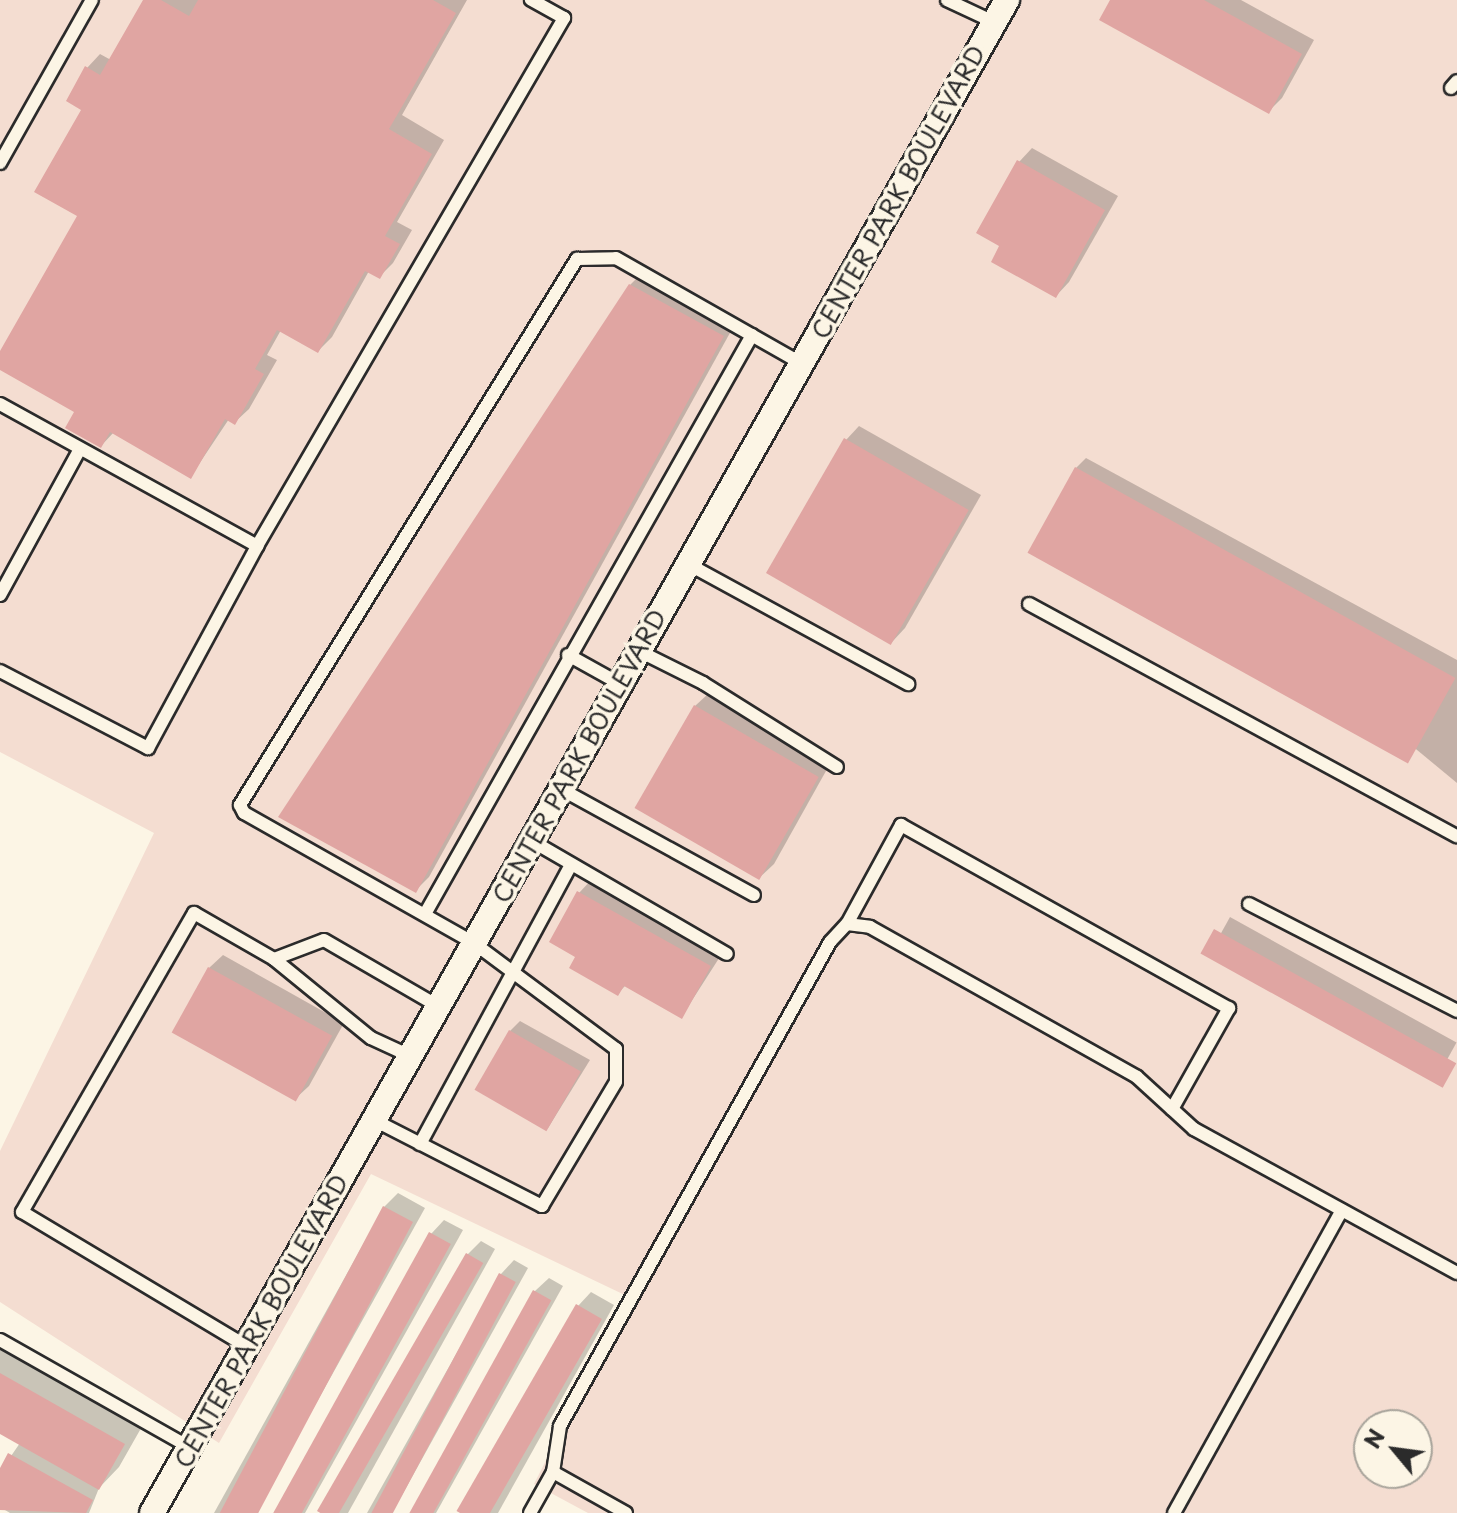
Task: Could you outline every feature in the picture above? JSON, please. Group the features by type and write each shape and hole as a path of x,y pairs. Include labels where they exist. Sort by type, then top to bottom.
{"street":[{"name":"CENTER PARK BOULEVARD","path":"152,1513 1007,0"}],"lane":[{"path":"0,163 92,0"},
{"path":"0,671 148,748 257,546 564,18 531,0"},
{"path":"947,0 994,22"},
{"path":"374,1120 542,1206 616,1082 616,1049 474,943 244,813 240,805 577,259 616,258 801,363"},
{"path":"425,914 568,655 752,335"},
{"path":"0,404 257,546"},
{"path":"0,595 80,449"},
{"path":"688,564 908,684"},
{"path":"1029,604 1457,836"},
{"path":"639,651 703,683 837,767"},
{"path":"568,655 620,684"},
{"path":"561,789 754,895"},
{"path":"530,1513 553,1472 560,1426 830,942 847,924 901,825 1229,1008 1172,1109"},
{"path":"532,841 727,954"},
{"path":"420,1144 516,974 571,865"},
{"path":"1249,904 1457,1011"},
{"path":"246,1346 22,1212 194,913 274,959 371,1038 410,1056"},
{"path":"847,924 870,927 1137,1077 1194,1129 1457,1273"},
{"path":"274,959 324,940 438,1006"},
{"path":"1174,1513 1342,1210"},
{"path":"0,1340 189,1447"},
{"path":"553,1472 606,1508 626,1513"}],"shaded area":[{"path":"0,0 1457,0 1457,1513 588,1513 534,1484 629,1297 371,1174 219,1443 0,1302 0,1151 154,833 0,752"}],"building":[{"path":"143,0 161,0 189,16 198,0 433,0 456,13 389,129 432,154 385,236 400,244 380,279 365,271 318,353 277,330 255,369 264,374 235,425 225,419 191,479 110,432 101,448 65,428 74,412 0,370 0,351 77,216 34,192 81,110 66,101 85,66 100,75"},
{"path":"1110,0 1204,0 1302,54 1269,114 1099,20"},
{"path":"1017,160 1105,210 1056,298 991,262 999,246 976,233"},
{"path":"629,284 724,336 416,893 278,817"},
{"path":"844,438 969,510 891,645 766,573"},
{"path":"1075,467 1455,678 1408,764 1027,553"},
{"path":"694,705 819,777 759,880 634,808"},
{"path":"577,891 711,966 682,1019 624,986 618,996 569,968 575,957 549,942"},
{"path":"1214,929 1456,1063 1443,1088 1200,953"},
{"path":"208,967 332,1036 296,1101 172,1033"},
{"path":"509,1030 581,1072 546,1131 474,1090"},
{"path":"383,1206 413,1222 258,1513 220,1513"},
{"path":"429,1232 451,1244 302,1513 273,1513"},
{"path":"466,1253 483,1263 339,1513 317,1511"},
{"path":"499,1273 516,1282 393,1513 371,1513"},
{"path":"533,1290 551,1300 433,1513 409,1513"},
{"path":"576,1304 602,1319 490,1513 456,1511"},
{"path":"0,1373 125,1444 99,1490 0,1434"},
{"path":"8,1453 93,1500 86,1513 0,1510 0,1468"}]}
